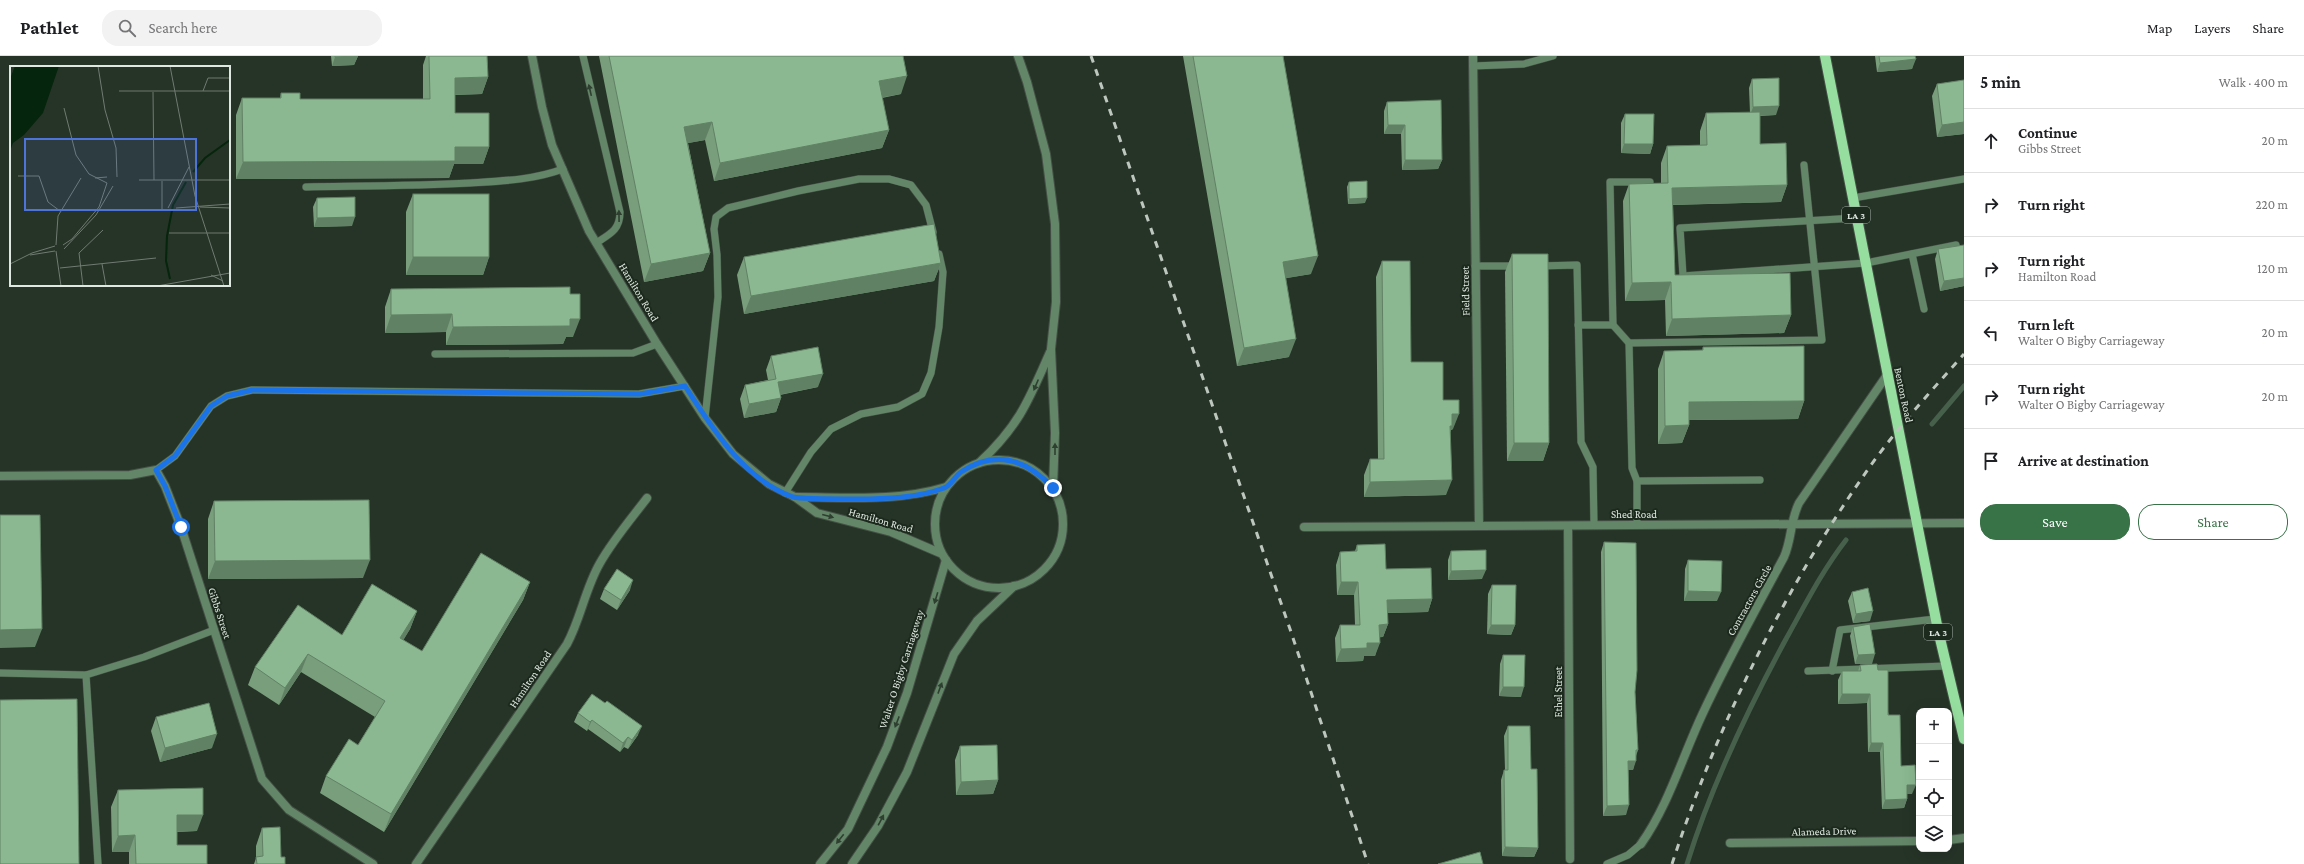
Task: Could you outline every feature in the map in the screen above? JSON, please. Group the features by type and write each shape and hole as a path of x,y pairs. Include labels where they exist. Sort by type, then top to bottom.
{"main road":[{"name":"Benton Road","path":"1824,56 1935,619 1964,739"}],"street":[{"name":"Hamilton Road","path":"532,56 544,115 552,145 589,231 657,344 706,418 732,454 769,484 795,497 817,513 891,532 940,553"},
{"path":"1018,56 1027,82 1046,154 1055,224 1056,302 1051,349 1055,420 1053,488"},
{"name":"Field Street","path":"1472,56 1479,526"},
{"path":"979,463 1000,460 1020,463 1039,473 1053,488 1061,506 1064,527 1059,547 1049,565 1033,578 1014,586 995,588 976,584 959,574 940,553 935,524 938,505 946,488 961,472 979,463 1001,442 1017,421 1028,402 1051,349"},
{"name":"Contractors Circle","path":"1641,844 1654,826 1682,758 1726,663 1784,557 1791,539 1791,524 1794,514 1807,492 1887,375"},
{"path":"0,476 130,475 156,470"},
{"name":"Gibbs Street","path":"156,470 165,486 181,527 262,779 288,810 373,864"},
{"name":"Hamilton Road","path":"795,497 871,499 927,493 946,488"},
{"name":"Hamilton Road","path":"416,864 567,644 576,626 591,582 600,564 647,498"},
{"name":"Shed Road","path":"1304,527 1964,523"},
{"name":"Ethel Street","path":"1568,526 1570,859"},
{"name":"Walter O Bigby Carriageway","path":"820,864 848,829 887,747 907,693 946,560"},
{"path":"852,864 878,826 907,772 954,654 977,621 1014,586"},
{"path":"1952,840 1964,838"},
{"name":"Alameda Drive","path":"1730,843 1916,841"}],"lane":[{"path":"583,56 620,212 620,221 616,231 596,243"},
{"path":"1473,66 1524,64 1553,56"},
{"path":"1629,343 1822,340 1804,165"},
{"path":"306,187 424,186 486,182 542,177 563,169"},
{"path":"706,418 718,297 717,255 714,230 716,217 728,208 798,191 858,179 889,179 911,185 926,205 943,272 939,327 931,373 922,394 898,407 861,414 831,429 811,452 785,492"},
{"path":"1853,198 1964,179"},
{"path":"1637,525 1637,481 1632,468 1629,343 1613,325 1610,182 1650,182"},
{"path":"1856,218 1809,222 1680,228 1683,276 1866,263 1956,245"},
{"path":"1912,254 1924,309"},
{"path":"1475,266 1577,265 1581,442 1593,467 1594,525"},
{"path":"1578,325 1613,325"},
{"path":"435,354 633,353 657,344"},
{"path":"156,470 175,456 211,406 227,396 252,390 640,394 685,386"},
{"path":"1637,481 1760,480"},
{"path":"1832,671 1840,630 1935,619"},
{"path":"0,673 86,675 144,657 214,630"},
{"path":"1808,671 1946,666"},
{"path":"86,675 98,864"},
{"path":"1607,864 1628,855 1641,844"}],"building":[{"path":"335,56 356,56 335,57"},
{"path":"429,56 487,56 488,77 455,78 455,113 489,113 489,147 455,147 455,161 243,162 242,98 281,98 281,93 300,93 300,99 430,99"},
{"path":"609,56 903,56 907,76 879,81 889,130 720,163 712,122 684,127 710,253 651,264"},
{"path":"1193,56 1283,56 1318,256 1283,262 1296,339 1244,348"},
{"path":"1879,56 1915,56 1916,59 1880,63"},
{"path":"1779,78 1779,106 1753,107 1752,79"},
{"path":"1964,80 1964,122 1942,125 1937,84"},
{"path":"1441,100 1442,160 1405,160 1405,125 1388,125 1387,102"},
{"path":"1760,112 1760,144 1786,143 1787,185 1672,188 1675,275 1790,273 1791,315 1672,319 1671,282 1632,283 1629,184 1668,183 1667,146 1707,145 1706,113"},
{"path":"1625,114 1654,114 1653,144 1624,144"},
{"path":"1367,181 1367,198 1349,199 1349,182"},
{"path":"413,194 489,194 489,257 413,257"},
{"path":"355,197 355,217 317,218 317,198"},
{"path":"934,224 941,263 751,296 744,257"},
{"path":"1964,245 1964,278 1944,281 1938,249"},
{"path":"1512,254 1548,254 1549,443 1514,443"},
{"path":"1382,261 1410,261 1411,362 1443,362 1443,400 1459,400 1459,414 1452,414 1452,426 1450,426 1452,480 1370,482 1370,459 1384,459"},
{"path":"570,287 570,294 580,294 580,319 570,319 570,326 453,327 452,314 391,315 391,289"},
{"path":"1804,346 1804,401 1689,402 1689,425 1665,426 1664,351 1703,350 1703,347"},
{"path":"818,347 823,374 778,382 781,398 749,404 745,385 776,379 771,356"},
{"path":"369,500 370,560 215,561 214,501"},
{"path":"0,515 40,515 42,629 0,630"},
{"path":"1604,542 1636,543 1637,670 1635,692 1638,750 1636,750 1636,761 1628,761 1629,805 1607,806"},
{"path":"1385,544 1386,569 1431,568 1432,599 1387,600 1388,624 1379,625 1380,643 1367,643 1367,648 1341,649 1340,625 1360,625 1358,582 1341,582 1340,552 1357,551 1357,545"},
{"path":"1486,550 1486,570 1451,571 1451,551"},
{"path":"481,553 530,582 391,814 326,776 349,739 358,745 385,701 308,654 285,688 255,667 298,605 342,635 372,584 417,611 400,638 422,651"},
{"path":"1688,560 1722,561 1721,592 1688,591"},
{"path":"617,569 633,580 621,600 604,589"},
{"path":"1492,585 1516,585 1515,625 1491,625"},
{"path":"1868,588 1873,611 1856,614 1852,592"},
{"path":"1870,624 1875,654 1858,655 1853,627"},
{"path":"1503,655 1525,655 1524,687 1503,687"},
{"path":"1877,664 1878,670 1888,670 1888,715 1900,715 1901,766 1915,765 1916,785 1907,785 1907,799 1885,800 1883,743 1871,743 1870,694 1842,694 1842,671 1861,671 1860,665"},
{"path":"592,694 605,703 607,701 642,726 632,740 628,737 623,743 592,720 590,722 578,713"},
{"path":"77,699 79,864 0,864 0,700"},
{"path":"209,703 217,734 165,748 156,717"},
{"path":"1508,726 1530,726 1531,769 1537,769 1538,848 1505,847 1504,770 1508,770"},
{"path":"997,745 998,780 961,782 960,746"},
{"path":"203,788 203,815 177,815 177,845 207,845 207,864 136,864 135,835 118,836 118,790"},
{"path":"280,827 281,857 285,857 285,864 257,864 256,857 263,856 262,828"},
{"path":"1480,852 1483,864 1438,864"}],"waterway":[{"path":"1932,424 1964,386"},
{"path":"1687,864 1707,806 1731,749 1757,694 1814,588 1846,540"}],"railway":[{"path":"1091,56 1290,629 1368,864"},
{"path":"1672,864 1710,759 1756,657 1810,559 1871,465 1916,408 1964,354"}],"route":[{"path":"181,527 165,486 156,470 175,456 211,406 227,396 252,390 640,394 685,386 732,454 769,484 795,497 871,499 927,493 946,488 961,472 979,463 1000,460 1020,463 1039,473 1053,488"}]}
